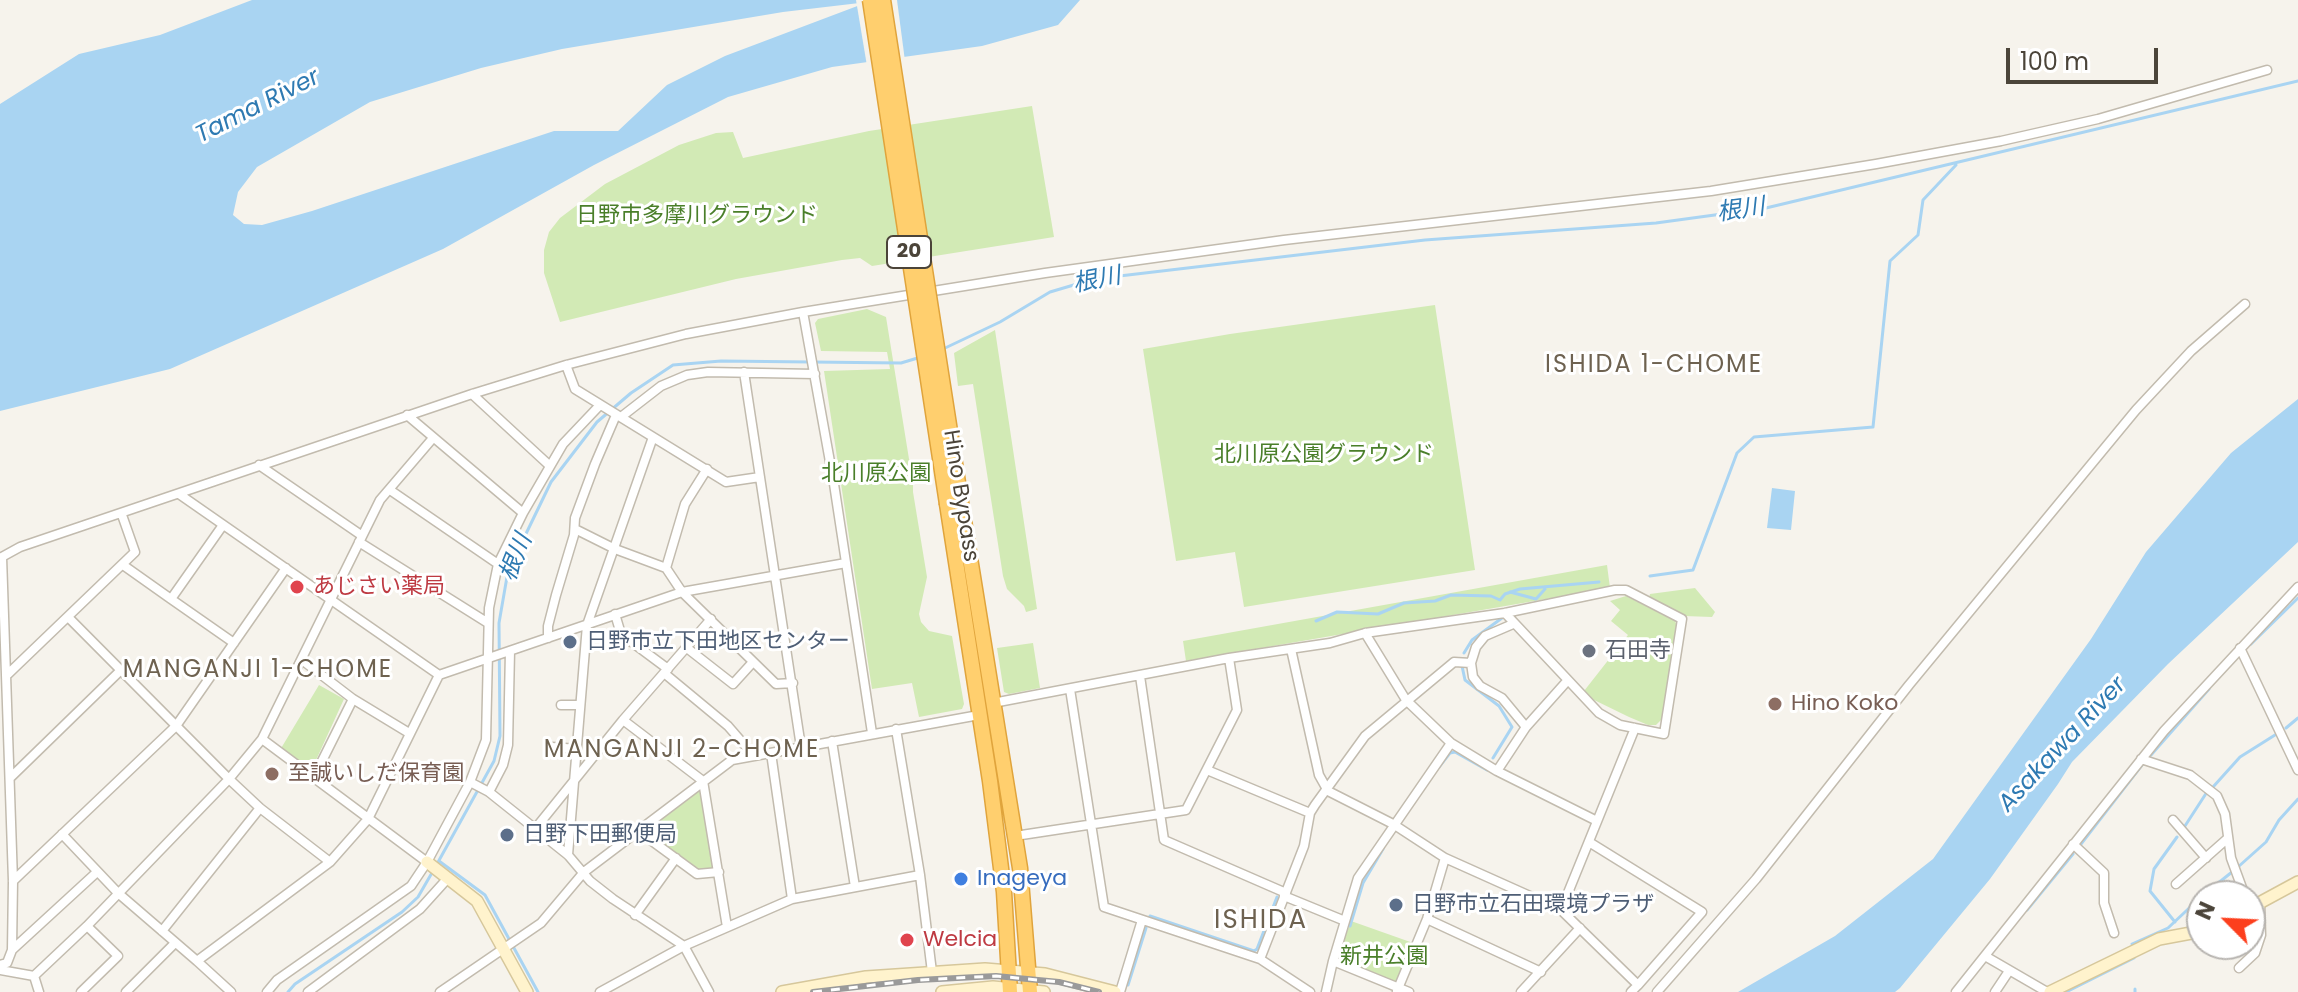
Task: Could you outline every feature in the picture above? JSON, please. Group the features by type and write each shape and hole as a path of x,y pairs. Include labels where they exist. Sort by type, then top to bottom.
{"highway":[{"name":"Hino Bypass","path":"870,0 954,503 993,703 1015,836 1030,972 1035,991"},
{"name":"Hino Bypass","path":"883,0 954,503 1004,892 1010,990"}],"main road":[{"path":"427,862 477,901 508,945 527,992"},
{"path":"2266,899 2298,882"},
{"path":"2048,992 2159,939 2186,934"},
{"path":"782,992 854,979 932,972 1009,970 1117,992"},
{"path":"942,992 1035,991"}],"street":[{"path":"0,968 7,963 12,950 13,881 8,674 1,558 20,547 472,394 566,365 686,334 803,312 1176,254 1711,191 1876,164 2098,119 2267,70"},
{"path":"1657,992 1756,879 1900,696 2128,420 2191,351 2245,304"},
{"path":"803,312 872,733"},
{"path":"566,365 575,389 726,482 760,477"},
{"path":"548,638 548,626 575,529 575,518 617,416 679,377 708,372 815,371"},
{"path":"744,372 801,747"},
{"path":"472,394 550,466"},
{"path":"267,992 277,980 411,886 427,862 470,782 486,740 491,658 488,623 490,592 498,564 523,513 572,432 601,406"},
{"path":"407,415 523,513"},
{"path":"568,855 587,625 653,437"},
{"path":"34,976 87,926 229,779 262,739 380,500 433,438"},
{"path":"259,465 360,539 488,623"},
{"path":"666,568 685,504 707,469"},
{"path":"390,490 498,564"},
{"path":"179,494 439,675"},
{"path":"8,674 135,552 122,515"},
{"path":"171,599 223,525"},
{"path":"575,529 615,549 666,568 682,592 776,684 793,683"},
{"path":"197,961 330,862 368,819 439,675 682,592 846,563"},
{"path":"123,565 234,643"},
{"path":"13,881 176,726 286,568"},
{"path":"1956,992 2141,759 2298,587"},
{"path":"993,703 1229,658 1330,643 1365,633 1505,613 1626,590 1682,619 1664,734 1620,725 1599,713 1505,613"},
{"path":"615,614 621,634 728,726 754,756"},
{"path":"68,617 260,808 330,862"},
{"path":"535,829 623,720 711,619"},
{"path":"1513,624 1485,636 1476,647 1471,663 1473,677 1480,686 1502,698 1526,727"},
{"path":"1365,633 1406,700 1451,743 1497,771 1597,821"},
{"path":"687,648 733,684 753,662"},
{"path":"2240,648 2298,770"},
{"path":"1291,649 1319,775 1328,791 1393,824 1445,858 1561,910 1634,989 1702,912 1589,842"},
{"path":"489,792 503,765 508,745 508,652"},
{"path":"1015,836 1186,810 1237,710 1229,658"},
{"path":"302,660 353,699 409,733"},
{"path":"1260,959 1304,846 1310,813 1365,736 1454,662 1471,663"},
{"path":"11,777 121,670"},
{"path":"1140,676 1164,840 1345,921"},
{"path":"1497,771 1526,727 1568,680"},
{"path":"1070,689 1104,907 1260,959 1310,992"},
{"path":"314,777 353,699"},
{"path":"561,705 580,705"},
{"path":"440,992 541,923 584,872 732,760 979,715"},
{"path":"623,720 703,781 727,927"},
{"path":"1561,910 1635,728"},
{"path":"896,729 932,972"},
{"path":"262,739 427,862"},
{"path":"832,741 855,887"},
{"path":"1326,992 1358,878 1451,743"},
{"path":"552,747 577,749"},
{"path":"771,753 792,899"},
{"path":"2141,759 2180,771 2200,780 2213,791 2223,808 2231,858 2239,880"},
{"path":"0,762 11,761"},
{"path":"1207,770 1310,813"},
{"path":"470,782 489,792 568,855 590,881 684,946 709,992"},
{"path":"162,931 260,808"},
{"path":"2173,820 2206,858"},
{"path":"637,830 697,874 719,872"},
{"path":"62,834 118,893 231,992"},
{"path":"2176,884 2228,838"},
{"path":"2073,844 2104,873 2104,903 2114,933"},
{"path":"635,915 676,858"},
{"path":"1398,990 1427,919 1445,858"},
{"path":"12,950 97,872"},
{"path":"600,992 684,946 792,899 920,875"},
{"path":"308,992 420,909 448,878"},
{"path":"1427,919 1541,972"},
{"path":"1117,992 1142,920"},
{"path":"81,992 118,956 87,926"},
{"path":"1521,992 1580,928"},
{"path":"126,992 175,943"},
{"path":"1985,956 2048,992"},
{"path":"2239,968 2248,960"},
{"path":"1333,961 1409,992"},
{"path":"0,968 34,976"},
{"path":"1995,992 2009,971"},
{"path":"34,976 39,992"}],"green space":[{"name":"日野市多摩川グラウンド","path":"1032,106 1054,237 872,266 860,258 842,260 736,279 560,322 544,273 544,250 549,232 560,218 605,184 679,145 716,133 733,132 743,158 869,131"},
{"name":"北川原公園グラウンド","path":"1435,305 1475,570 1244,607 1235,552 1176,561 1143,349"},
{"name":"北川原公園","path":"867,309 886,317 909,459 913,467 913,492 927,577 919,614 929,631 952,636 964,704 962,709 919,717 912,683 872,689 824,371 890,369 887,352 821,351 815,323 818,319"},
{"name":"北川原公園","path":"995,330 1037,609 1026,612 1007,589 1003,576 973,384 958,386 954,353"},
{"path":"1607,565 1610,588 1186,661 1183,641"},
{"path":"1695,588 1715,612 1712,617 1684,616 1649,598 1650,594"},
{"path":"1626,596 1675,621 1677,626 1664,717 1656,725 1629,717 1590,698 1584,691 1628,635 1611,621 1620,610 1610,601"},
{"path":"1033,643 1040,688 1009,694 1004,692 997,648"},
{"path":"319,685 344,699 311,771 280,750"},
{"path":"703,781 719,872 697,874 637,830"},
{"name":"新井公園","path":"1351,921 1416,944 1398,987 1337,959"}],"water":[{"name":"Tama River","path":"252,0 1080,0 1058,25 982,46 832,67 728,97 594,165 443,249 170,369 0,411 0,104 79,54 160,35","holes":["868,2 725,56 667,85 618,131 554,131 262,225 244,224 233,215 238,192 257,167 370,102 481,68 562,49 783,12"]},
{"name":"Asakawa River","path":"2298,399 2298,542 2168,664 2072,762 1990,879 1900,988 1895,992 1738,992 1835,936 1933,859 2091,639 2146,552 2231,453"},
{"path":"1772,488 1795,491 1791,530 1767,528"}],"pier":[{"path":"856,0 897,0 905,61 867,66"}],"waterway":[{"name":"根川","path":"943,349 1000,322 1050,292 1094,279 1425,240 1656,223 1766,208 2298,81"},
{"path":"1650,576 1693,570 1737,453 1754,437 1873,427 1890,261 1918,235 1923,200 1956,165"},
{"name":"根川","path":"437,864 494,761 500,736 499,623 508,571 551,482 597,422 631,393 673,365 721,361 901,363 921,357"},
{"path":"1316,621 1337,612 1378,614 1404,603 1435,601 1451,595 1491,596 1500,600 1505,594 1520,589 1599,582"},
{"path":"1510,592 1536,599 1545,589"},
{"path":"2251,644 2298,598"},
{"path":"1464,653 1472,640 1502,618"},
{"path":"1462,666 1465,680 1499,706 1512,727 1493,758"},
{"path":"2151,755 2209,689"},
{"path":"2286,728 2298,718"},
{"path":"2213,787 2240,757 2275,735"},
{"path":"1439,767 1450,753 1455,752 1487,770"},
{"path":"2081,844 2142,765"},
{"path":"2183,829 2207,792"},
{"path":"2238,867 2266,842 2279,820 2298,799"},
{"path":"2175,922 2150,891 2154,869 2177,837"},
{"path":"1350,926 1363,883 1383,849"},
{"path":"2027,910 2073,854"},
{"path":"439,861 485,895 538,992"},
{"name":"根川","path":"288,992 295,984 402,912 418,897 433,871"},
{"path":"2222,880 2232,872"},
{"path":"1150,916 1254,951 1277,897"},
{"path":"2132,944 2168,928 2186,911"},
{"path":"1128,985 1146,928"},
{"path":"2066,992 2134,958"}],"railway":[{"path":"813,992 918,980 996,976 1059,982 1099,992"}],"place":[{"name":"あじさい薬局","path":"297,587"},
{"name":"日野市立下田地区センター","path":"570,642"},
{"name":"石田寺","path":"1589,651"},
{"name":"Hino Koko","path":"1775,704"},
{"name":"至誠いしだ保育園","path":"272,774"},
{"name":"日野下田郵便局","path":"507,835"},
{"name":"Inageya","path":"961,879"},
{"name":"日野市立石田環境プラザ","path":"1396,905"},
{"name":"Welcia","path":"907,940"}],"district":[{"name":"ISHIDA 1-CHOME","path":"1654,366"},
{"name":"MANGANJI 1-CHOME","path":"258,671"},
{"name":"MANGANJI 2-CHOME","path":"682,751"},
{"name":"ISHIDA","path":"1261,921"}]}
